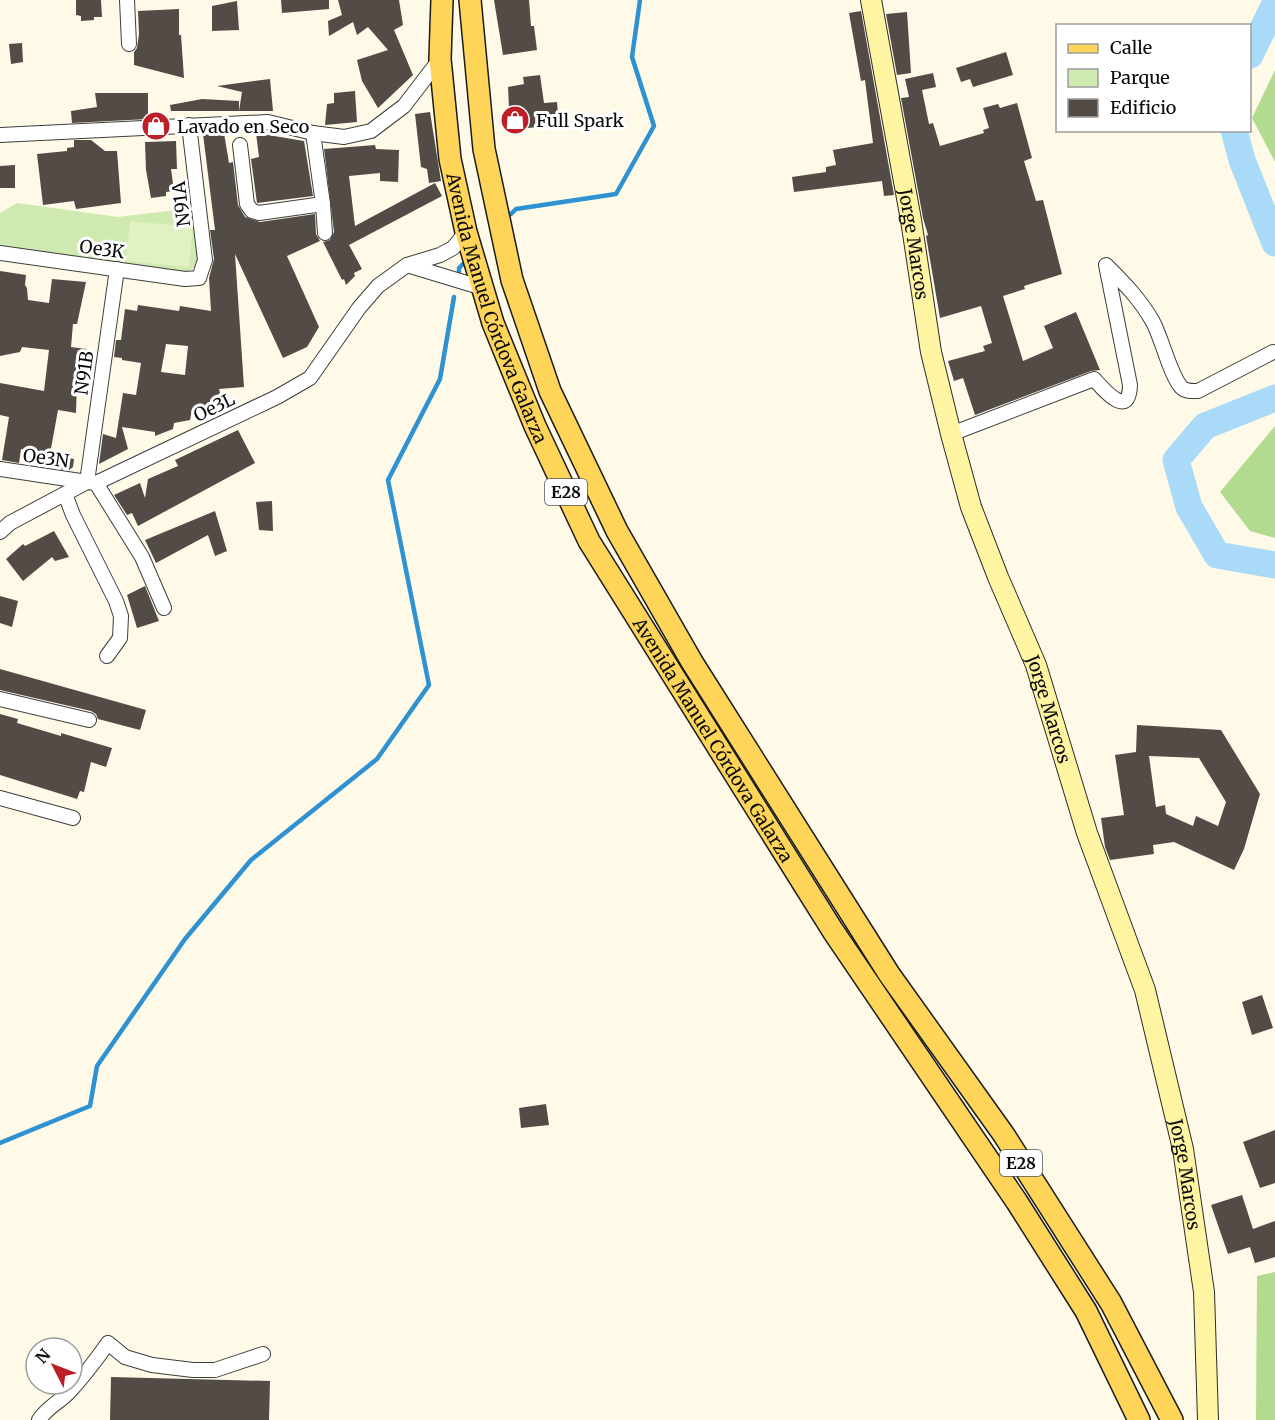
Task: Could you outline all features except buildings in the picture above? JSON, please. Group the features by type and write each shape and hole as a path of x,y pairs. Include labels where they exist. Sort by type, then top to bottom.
{"main road":[{"name":"Avenida Manuel Córdova Galarza","path":"442,0 440,59 450,159 466,232 493,322 535,426 589,542 833,931 1017,1202 1086,1311 1139,1420"},
{"name":"Avenida Manuel Córdova Galarza","path":"470,0 484,149 512,280 550,391 617,531 680,641 889,974 1004,1136 1111,1304 1172,1420"},
{"name":"Jorge Marcos","path":"872,0 911,220 931,352 951,434 971,507 1036,665 1087,833 1145,990 1183,1149 1204,1292 1208,1420"},
{"path":"833,931 854,916"}],"street":[{"path":"127,0 129,44"},
{"path":"0,135 19,136 268,122 313,133 344,137 371,130 404,106 440,59"},
{"name":"N91A","path":"189,125 206,260 199,278"},
{"path":"313,133 325,233"},
{"path":"240,145 247,204 252,211 259,213 323,204"},
{"name":"Oe3L","path":"0,532 10,523 64,494 277,397 310,378 359,308 378,286 407,265 440,255 453,248 466,232"},
{"name":"Oe3K","path":"0,253 185,279 199,278"},
{"path":"407,265 483,288"},
{"path":"951,434 1094,380 1116,401 1121,402 1126,399 1130,394 1130,385 1106,265 1132,291 1142,305 1153,323 1175,376 1181,387 1188,391 1198,391 1273,352"},
{"name":"N91B","path":"92,483 117,269"},
{"name":"Oe3N","path":"0,469 92,483"},
{"path":"92,483 142,557 164,608"},
{"path":"64,494 116,601 121,616 120,638 107,656"},
{"path":"0,699 89,720"},
{"path":"0,798 73,818"},
{"path":"39,1420 45,1412 68,1394 95,1363 108,1343 125,1357 152,1365 193,1370 215,1370 263,1354"}],"green space":[{"path":"1275,70 1275,162 1252,118"},
{"path":"17,203 118,217 192,208 201,253 197,265 185,274 0,245 0,213"},
{"path":"130,221 193,227 189,267 126,261"},
{"path":"1275,426 1275,538 1250,531 1220,492"},
{"path":"1275,1272 1275,1420 1256,1420 1257,1276"}],"waterway":[{"path":"511,214 516,209 616,194 654,126 632,57 640,0"},
{"path":"1251,53 1275,4"},
{"path":"1235,132 1242,160 1275,243"},
{"path":"459,272 459,268 468,259"},
{"path":"0,1143 90,1106 97,1066 185,939 251,860 377,759 429,685 388,480 440,379 454,297"},
{"path":"1275,398 1205,426 1176,460 1189,507 1217,555 1275,565"}],"place":[{"name":"Full Spark","path":"515,120"},
{"name":"Lavado en Seco","path":"156,126"}]}
